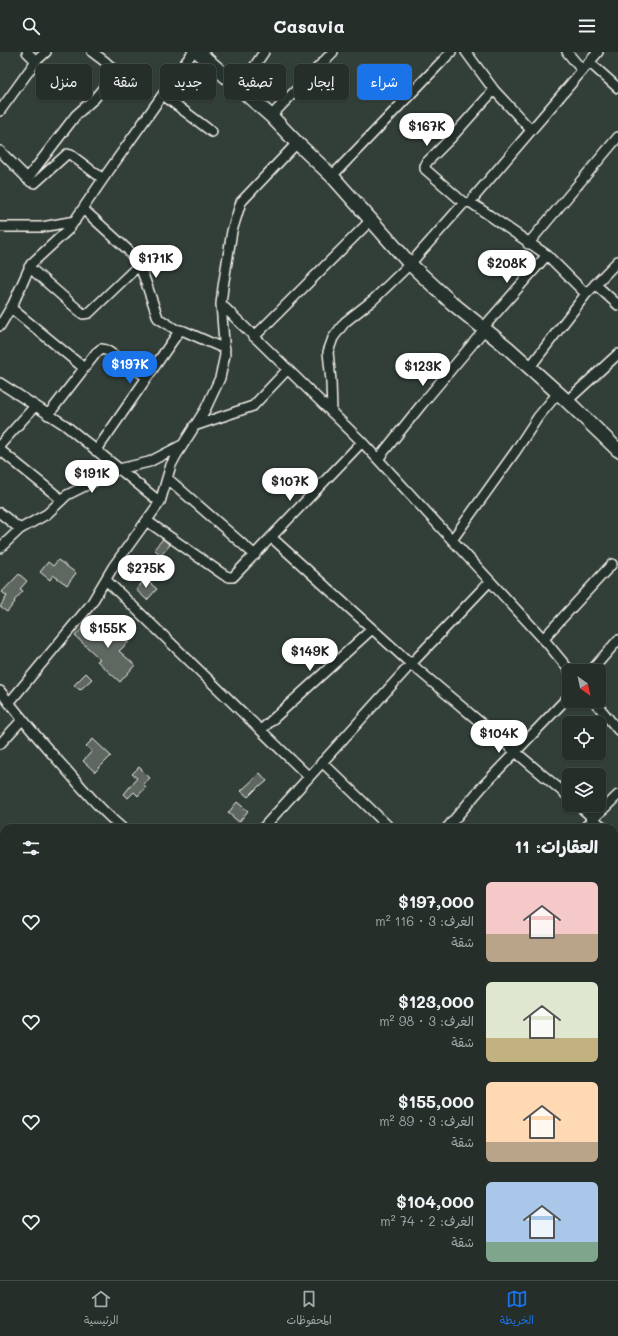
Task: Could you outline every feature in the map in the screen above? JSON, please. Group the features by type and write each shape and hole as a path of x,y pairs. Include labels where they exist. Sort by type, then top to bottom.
{"street":[{"path":"27,52 36,62"},
{"path":"0,111 36,62 46,52"},
{"path":"27,179 76,115 95,98 114,75 112,68 92,52"},
{"path":"102,60 109,52"},
{"path":"185,64 193,52"},
{"path":"198,52 224,74"},
{"path":"256,64 264,52"},
{"path":"271,116 333,52"},
{"path":"332,176 451,52"},
{"path":"466,52 494,90 531,130"},
{"path":"567,52 582,70"},
{"path":"332,413 328,352 332,338 345,322 373,300 410,264 467,203 598,52"},
{"path":"589,62 618,88"},
{"path":"494,90 451,138 427,162 425,169 467,203 547,255 586,294"},
{"path":"0,326 11,308 29,267 38,256 63,236 75,221 160,99"},
{"path":"170,100 212,132"},
{"path":"253,100 332,176 410,264 452,303 530,367 618,450"},
{"path":"528,244 618,137"},
{"path":"9,703 91,604 113,567 160,502 172,465 183,444 205,410 220,378 225,355 221,304 222,287 232,231 241,202 297,143"},
{"path":"0,151 27,179 35,183 67,154 71,155 103,179"},
{"path":"83,209 128,250 139,265 158,318 164,323 224,349"},
{"path":"254,336 371,220"},
{"path":"0,227 42,227 75,221"},
{"path":"378,459 484,329 547,255"},
{"path":"530,367 586,294 618,261"},
{"path":"29,267 83,314 90,312 139,265"},
{"path":"595,284 618,306"},
{"path":"221,304 362,442 543,639 564,664"},
{"path":"11,308 84,368"},
{"path":"96,451 180,330"},
{"path":"48,415 96,352 103,349 148,377"},
{"path":"452,540 515,452 538,417 618,354"},
{"path":"194,426 253,406 288,369"},
{"path":"0,383 65,425 160,502"},
{"path":"0,445 35,406"},
{"path":"147,521 229,578 233,577 362,442"},
{"path":"0,548 20,529 48,514 71,493 119,469 149,462 183,444"},
{"path":"0,450 62,500"},
{"path":"167,478 255,555"},
{"path":"0,513 20,529"},
{"path":"271,537 411,664 562,791"},
{"path":"543,639 612,564"},
{"path":"106,580 309,776"},
{"path":"267,824 411,664 490,581"},
{"path":"261,730 372,629"},
{"path":"597,664 618,640"},
{"path":"0,691 22,720 102,810 118,824"},
{"path":"451,824 562,703"},
{"path":"600,708 618,730"},
{"path":"0,744 22,720"},
{"path":"322,762 386,824"},
{"path":"588,824 618,795"},
{"path":"587,812 600,824"}],"building":[{"path":"163,539 170,545 161,555 154,549"},
{"path":"58,560 76,573 67,585 53,575 50,580 40,572 48,562 53,566"},
{"path":"19,574 27,581 20,589 23,591 7,612 0,607 7,596 2,592"},
{"path":"145,579 157,589 147,600 136,590"},
{"path":"90,619 113,639 125,627 134,637 119,651 135,665 120,682 97,661 100,659 75,636"},
{"path":"86,673 92,679 80,690 74,685"},
{"path":"93,739 111,756 95,772 83,761 92,751 86,746"},
{"path":"139,767 150,778 143,784 146,787 138,796 134,792 128,798 124,794 137,778 132,774"},
{"path":"260,773 267,781 261,786 260,785 248,797 241,791"},
{"path":"237,802 248,811 239,822 228,813"}]}
